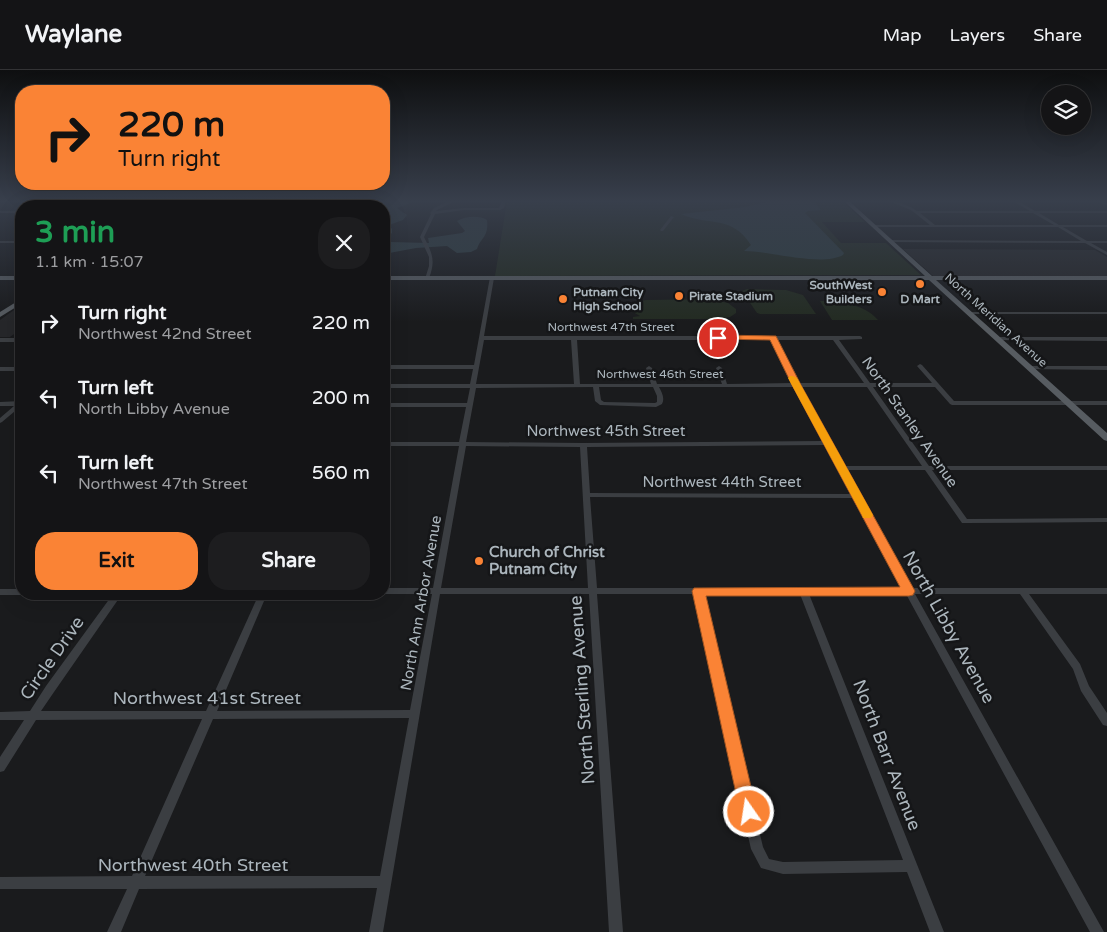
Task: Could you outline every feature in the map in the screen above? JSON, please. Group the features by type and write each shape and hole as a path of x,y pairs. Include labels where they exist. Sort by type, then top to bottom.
{"main road":[{"name":"North Meridian Avenue","path":"890,241 1107,438"},
{"path":"0,278 15,278"},
{"path":"390,278 1107,278"},
{"path":"0,315 4,310 15,304"}],"street":[{"path":"425,241 432,256 433,264 427,278"},
{"path":"934,241 1107,242"},
{"path":"0,242 15,242"},
{"path":"1086,242 1107,254"},
{"name":"North Ann Arbor Avenue","path":"376,932 492,278"},
{"path":"969,313 1107,314"},
{"path":"730,325 736,338"},
{"name":"Northwest 47th Street","path":"482,338 860,338"},
{"path":"574,338 577,385"},
{"name":"North Libby Avenue","path":"773,338 828,444 1097,932"},
{"name":"North Stanley Avenue","path":"835,338 965,521 1107,520"},
{"path":"997,339 1107,339"},
{"path":"0,340 15,340"},
{"path":"920,366 952,404 1107,403"},
{"path":"390,367 476,367"},
{"path":"596,385 598,401 610,406 658,404 661,399 658,388 652,382 649,368"},
{"path":"719,368 725,385"},
{"path":"1030,368 1107,368"},
{"path":"0,370 15,369"},
{"name":"Northwest 46th Street","path":"390,386 936,385"},
{"path":"0,404 15,404"},
{"path":"390,405 470,405"},
{"path":"0,421 15,409"},
{"name":"Northwest 45th Street","path":"390,444 828,444"},
{"name":"North Sterling Avenue","path":"584,445 616,932"},
{"path":"842,468 1107,468"},
{"name":"Northwest 44th Street","path":"587,495 857,496"},
{"path":"0,592 15,590"},
{"path":"390,591 1107,591"},
{"path":"698,591 757,849 765,864 783,868 911,866"},
{"name":"North Barr Avenue","path":"803,591 937,932"},
{"path":"1022,591 1077,667 1085,688 1107,722"},
{"name":"Circle Drive","path":"0,767 32,715 114,600"},
{"path":"114,932 259,600"},
{"name":"Northwest 41st Street","path":"0,716 415,714"},
{"name":"Northwest 40th Street","path":"0,883 385,882"}],"shaded area":[{"path":"429,241 481,241 477,249 471,252 457,253 447,246 416,248 390,253 390,242 429,243"},
{"path":"501,241 839,241 841,243 886,243 921,275 495,276"},
{"path":"748,241 833,241 844,253 834,258 809,259 744,251 751,245"},
{"path":"903,249 1095,250 1107,257 1107,276 933,276"},
{"path":"747,289 786,290 803,295 816,314 757,313 742,291"},
{"path":"710,299 728,303 736,309 736,313 730,317 720,319 633,319 633,317 640,316 630,308 636,302 646,300"},
{"path":"820,301 851,304 866,310 878,320 832,320"},
{"path":"15,309 15,333 10,337 0,337 0,320"}],"slow traffic":[{"path":"793,378 867,515"}],"place":[{"name":"D Mart","path":"920,284"},
{"name":"SouthWest Builders","path":"882,292"},
{"name":"Pirate Stadium","path":"679,296"},
{"name":"Putnam City High School","path":"563,299"},
{"name":"Church of Christ Putnam City","path":"479,561"}],"route":[{"path":"718,338 773,338 784,357 796,385 909,591 698,591 749,812"}]}
